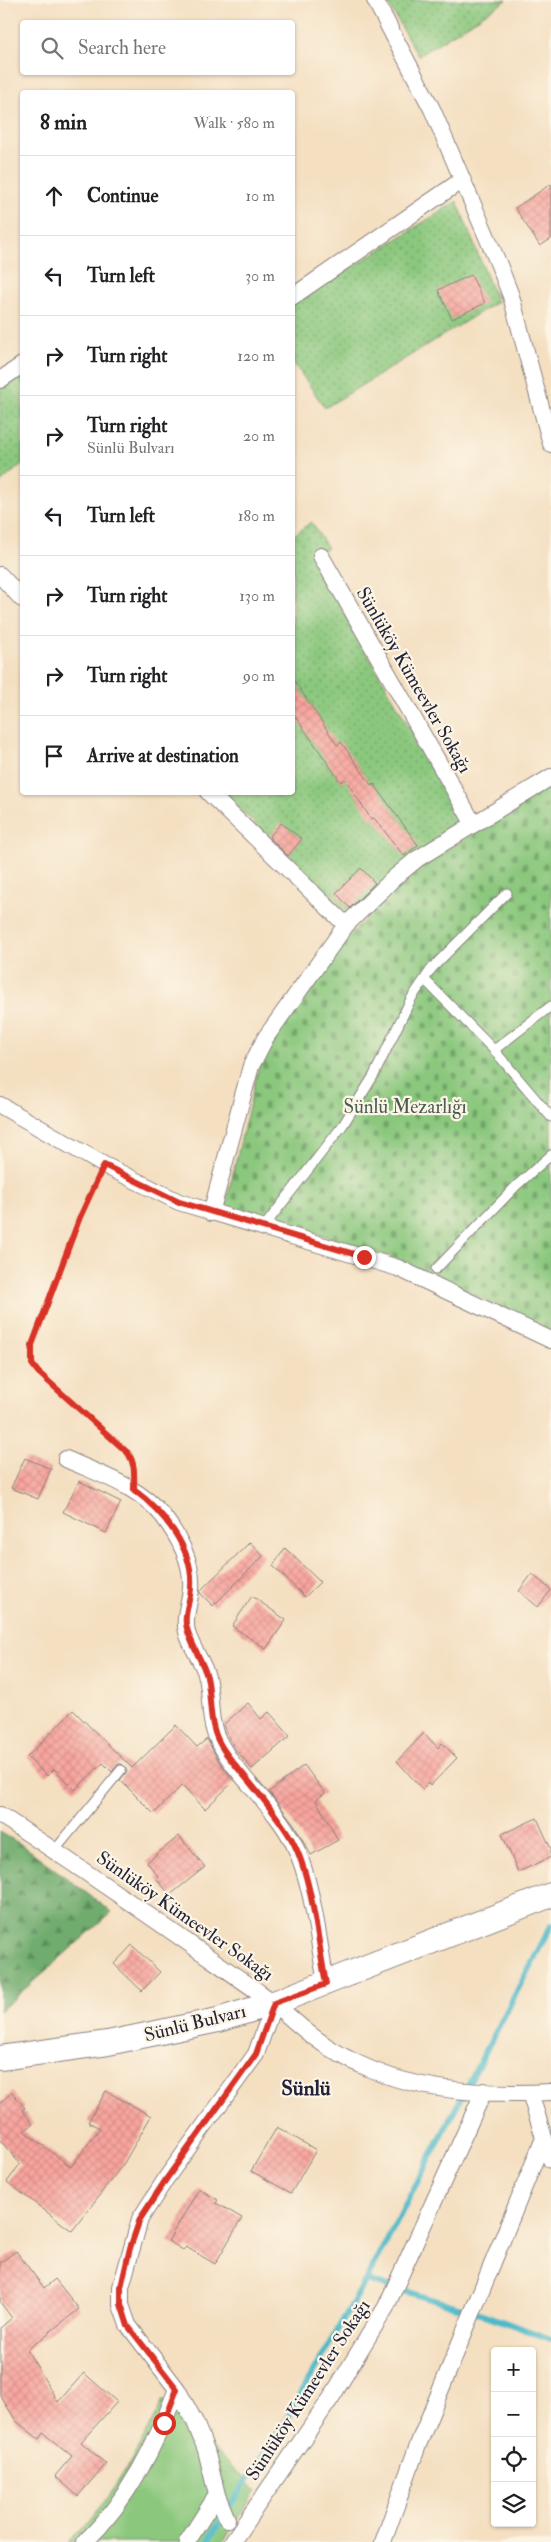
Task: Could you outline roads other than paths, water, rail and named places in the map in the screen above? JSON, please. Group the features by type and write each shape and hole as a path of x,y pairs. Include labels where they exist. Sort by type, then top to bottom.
{"main road":[{"name":"Sünlü Bulvarı","path":"0,2058 166,2032 218,2020 274,2003 326,1984 551,1895"}],"street":[{"path":"375,0 432,110 511,296 551,444"},
{"path":"295,295 462,180"},
{"path":"0,380 20,366"},
{"name":"Sünlüköy Kümeevler Sokağı","path":"321,556 473,823"},
{"path":"0,574 20,597"},
{"path":"211,1213 251,1066 266,1037 346,925 407,866 473,823 551,777"},
{"path":"211,795 346,925"},
{"path":"0,1105 153,1191 211,1213 398,1268 551,1340"},
{"path":"66,1459 134,1490 146,1499 162,1515 186,1552 191,1569 191,1587 185,1621 188,1634 207,1678 214,1731 228,1755 284,1826 296,1849 306,1883 326,1984"},
{"name":"Sünlüköy Kümeevler Sokağı","path":"0,1815 55,1850 274,2003 256,2054 140,2219 130,2248 121,2287 121,2304 128,2326 177,2389 195,2422 206,2450 217,2495 226,2520"},
{"path":"274,2003 316,2039 345,2057 409,2083 484,2091 551,2092"},
{"name":"Sünlüköy Kümeevler Sokağı","path":"232,2542 331,2398 386,2307 484,2091"},
{"path":"530,2093 551,2160"},
{"path":"383,2542 418,2445 544,2138"},
{"path":"84,2542 115,2508 135,2480 164,2423 177,2389"},
{"path":"187,2542 217,2495"}],"lane":[{"path":"263,1228 343,1125 358,1102 411,999 440,958 508,893"},
{"path":"425,980 494,1050 551,1116"},
{"path":"494,1050 551,1006"},
{"path":"436,1269 516,1186 551,1155"},
{"path":"55,1850 121,1770"}],"waterway":[{"path":"207,2542 284,2423 366,2280 551,1926"},
{"path":"366,2280 485,2315 551,2339"}],"district":[{"name":"Sünlü","path":"306,2088"}],"park label":[{"name":"Sünlü Mezarlığı","path":"405,1107"}]}
